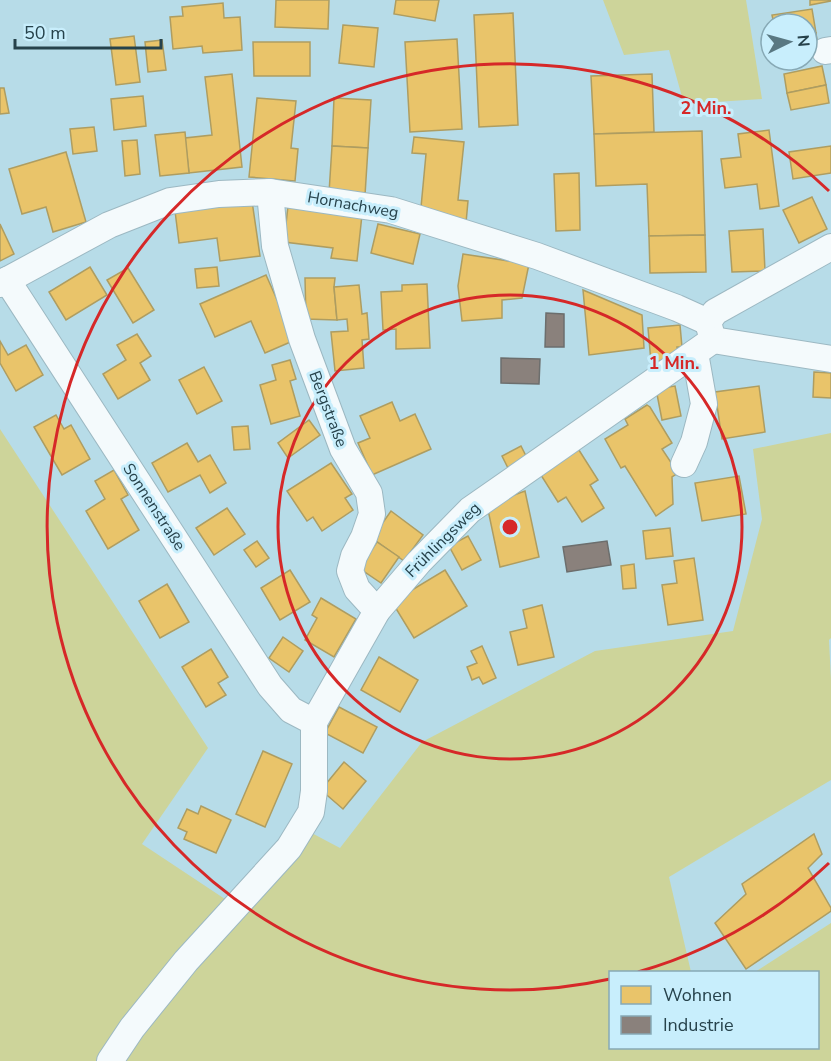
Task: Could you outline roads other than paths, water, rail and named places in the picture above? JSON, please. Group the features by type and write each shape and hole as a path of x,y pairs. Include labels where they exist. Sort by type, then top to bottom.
{"street":[{"name":"Hornachweg","path":"3,282 109,225 170,201 219,194 270,192 391,210 537,256 677,308 705,338 831,359"},
{"name":"Bergstraße","path":"270,192 275,246 302,339 343,449 369,493 372,514 350,571 357,589 377,611"},
{"name":"Frühlingsweg","path":"110,1061 132,1028 186,961 289,848 311,812 314,791 314,722 377,611 419,562 470,510 705,338 716,312 831,247"},
{"name":"Sonnenstraße","path":"3,282 270,687 291,710 314,722"},
{"path":"684,465 694,442 704,404 705,338"}]}
